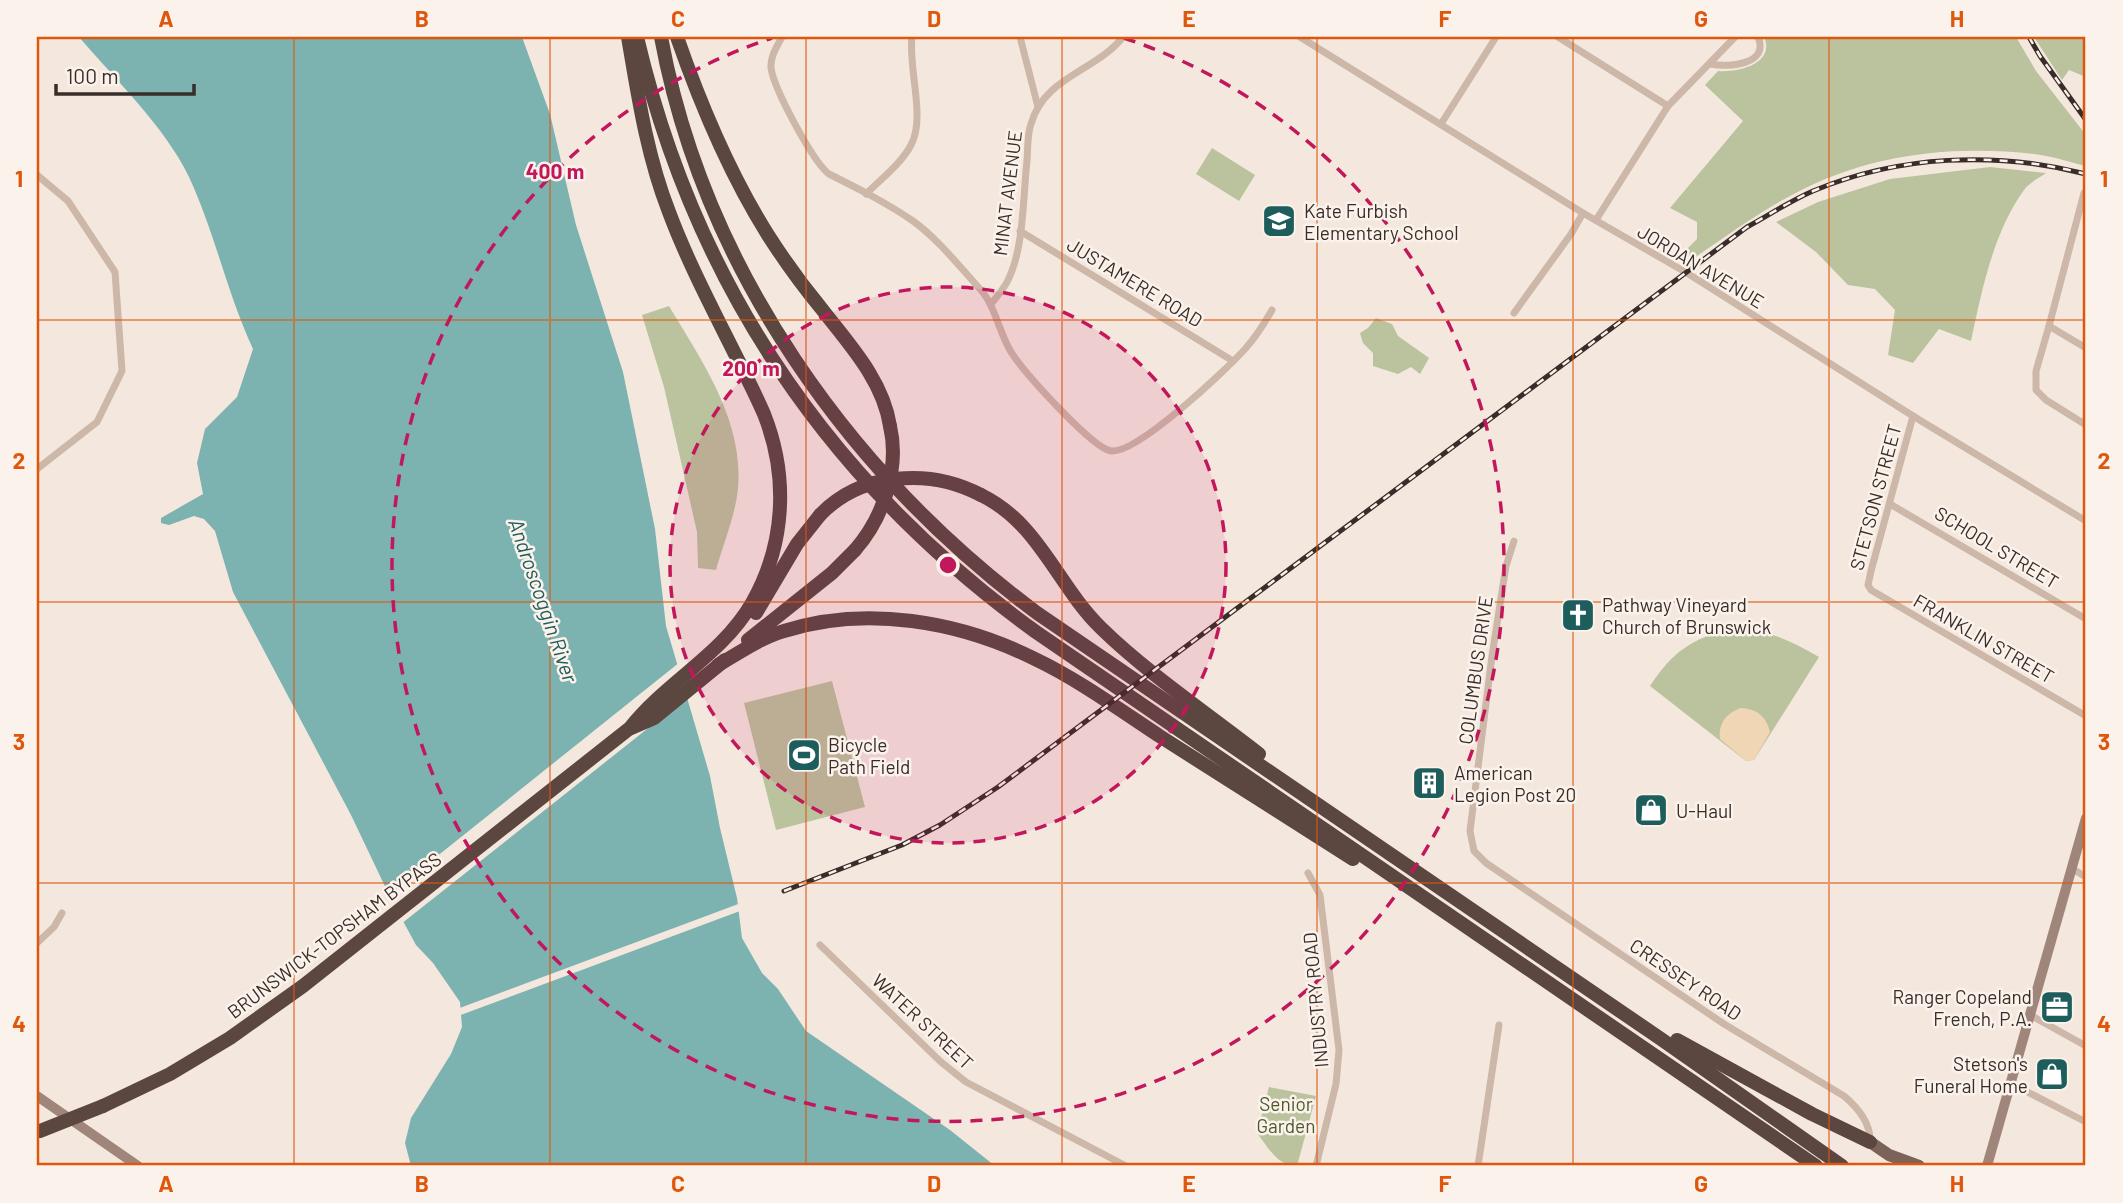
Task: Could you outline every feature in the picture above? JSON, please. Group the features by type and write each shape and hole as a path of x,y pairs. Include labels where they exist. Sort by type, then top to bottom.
{"highway":[{"path":"628,37 642,116 664,200 698,279 764,414 777,464 780,511 772,557 747,611 713,651 646,707 630,728"},
{"path":"637,37 672,157 697,219 759,339 794,392 836,447 880,498 929,546 1007,611 1816,1166"},
{"path":"661,37 686,136 723,229 769,318 804,374 844,428 911,504 984,572 1037,613 1644,1027 1842,1166"},
{"path":"630,728 654,718 832,573 855,550 872,526 887,491 893,453 884,401 867,368 796,276 743,191 709,122 677,37"},
{"path":"713,651 730,643 757,611 805,532 830,505 853,491 877,482 919,477 939,480 956,484 1005,509 1027,529 1099,626 1264,758 1277,777"},
{"path":"718,666 750,646 783,631 842,619 918,622 981,636 1050,666 1358,863 1400,881"},
{"name":"BRUNSWICK-TOPSHAM BYPASS","path":"38,1132 103,1106 170,1073 230,1038 356,944 630,728"},
{"path":"1644,1027 1667,1035 1812,1114 1870,1142"}],"main road":[{"path":"1870,1142 1889,1155 1919,1166"}],"street":[{"path":"782,37 771,59 771,68 791,115 824,170 911,220 923,230 991,304 1004,341 1022,368 1082,432 1101,447 1118,451 1137,443 1174,414 1233,361 1251,341 1272,310"},
{"path":"866,194 905,153 915,135 917,116 911,70 912,37"},
{"path":"1020,37 1038,107"},
{"name":"MINAT AVENUE","path":"991,304 1008,281 1020,231 1031,124 1038,107 1060,83 1107,54 1123,37"},
{"name":"JORDAN AVENUE","path":"1300,37 2086,521"},
{"path":"1441,124 1496,37"},
{"path":"1558,37 1668,106"},
{"path":"1596,220 1668,106 1735,37"},
{"path":"1711,64 1732,66 1751,60 1758,55 1761,43 1758,37"},
{"path":"37,175 68,201 115,272 121,371 97,422 37,469"},
{"path":"2084,193 2036,371 2036,390 2046,400 2086,425"},
{"path":"1514,313 1572,234 1583,213"},
{"name":"JUSTAMERE ROAD","path":"1020,231 1233,361"},
{"path":"2049,326 2086,348"},
{"name":"STETSON STREET","path":"1868,585 1913,416"},
{"name":"SCHOOL STREET","path":"1890,504 2086,619"},
{"name":"COLUMBUS DRIVE","path":"1472,847 1471,821 1485,705 1506,566 1514,541"},
{"name":"FRANKLIN STREET","path":"1868,585 1871,590 2086,716"},
{"path":"1987,1166 2086,818"},
{"name":"CRESSEY ROAD","path":"1472,847 1486,863 1724,1024 1844,1096 1854,1104 1865,1120 1871,1134 1870,1142"},
{"path":"2071,869 2086,877"},
{"name":"INDUSTRY ROAD","path":"1308,873 1320,895 1339,1049 1336,1084 1316,1166"},
{"path":"37,943 54,927 62,913"},
{"name":"WATER STREET","path":"820,945 941,1062 966,1082 1126,1166"},
{"path":"2030,1015 2086,1046"},
{"path":"1478,1166 1499,1025"},
{"path":"2010,1083 2086,1122"},
{"path":"37,1096 138,1166"}],"green space":[{"path":"1764,37 2016,37 2036,71 2086,135 2086,166 2041,155 2003,151 1941,152 1880,162 1821,181 1778,202 1685,264 1680,256 1697,239 1697,222 1670,208 1743,121 1705,85 1718,71 1744,68 1760,60 1765,54"},
{"path":"2034,37 2086,37 2086,77 2069,70 2062,80"},
{"path":"1212,148 1255,175 1239,201 1196,174"},
{"path":"1990,167 2046,173 2024,190 2004,225 1990,262 1971,341 1939,329 1913,363 1888,355 1895,310 1875,289 1848,285 1816,252 1776,222 1818,202 1890,179"},
{"path":"669,306 707,370 728,415 734,439 738,463 737,498 716,570 698,568 697,532 664,387 642,315"},
{"path":"1376,318 1392,324 1398,336 1429,358 1420,374 1411,367 1398,374 1373,366 1373,353 1363,343 1360,333"},
{"path":"1732,629 1756,631 1777,637 1819,657 1754,760 1746,761 1650,686 1666,664 1684,648 1705,637"},
{"name":"Bicycle Path Field","path":"832,681 865,807 776,830 744,703"},
{"name":"Senior Garden","path":"1269,1087 1316,1096 1297,1166 1278,1159 1257,1133"}],"sand":[{"path":"1741,708 1760,714 1770,732 1754,760 1746,761 1720,739 1724,720"}],"water":[{"name":"Androscoggin River","path":"79,37 522,37 550,114 576,225 623,372 655,529 666,626 710,776 737,898 742,938 762,973 778,989 806,1031 950,1130 995,1166 411,1166 405,1143 411,1118 451,1054 462,1027 460,1002 433,963 416,945 391,899 351,815 233,592 215,531 204,519 194,516 169,525 161,523 161,518 203,494 197,463 205,429 237,397 253,349 198,198 179,159 153,122"}],"pier":[{"path":"680,662 690,695 401,924 386,897"},
{"path":"741,903 740,911 458,1016 457,1009"}],"railway":[{"path":"2029,37 2086,120"},
{"path":"784,891 902,845 940,825 998,787 1747,227 1788,204 1846,179 1879,170 1948,160 2017,162 2086,174"}],"place":[{"name":"Kate Furbish Elementary School","path":"1279,221"},
{"name":"Pathway Vineyard Church of Brunswick","path":"1578,615"},
{"name":"Bicycle Path Field","path":"804,755"},
{"name":"American Legion Post 20","path":"1429,783"},
{"name":"U-Haul","path":"1651,810"},
{"name":"Ranger Copeland French, P.A.","path":"2057,1007"},
{"name":"Stetson's Funeral Home","path":"2052,1074"}]}
